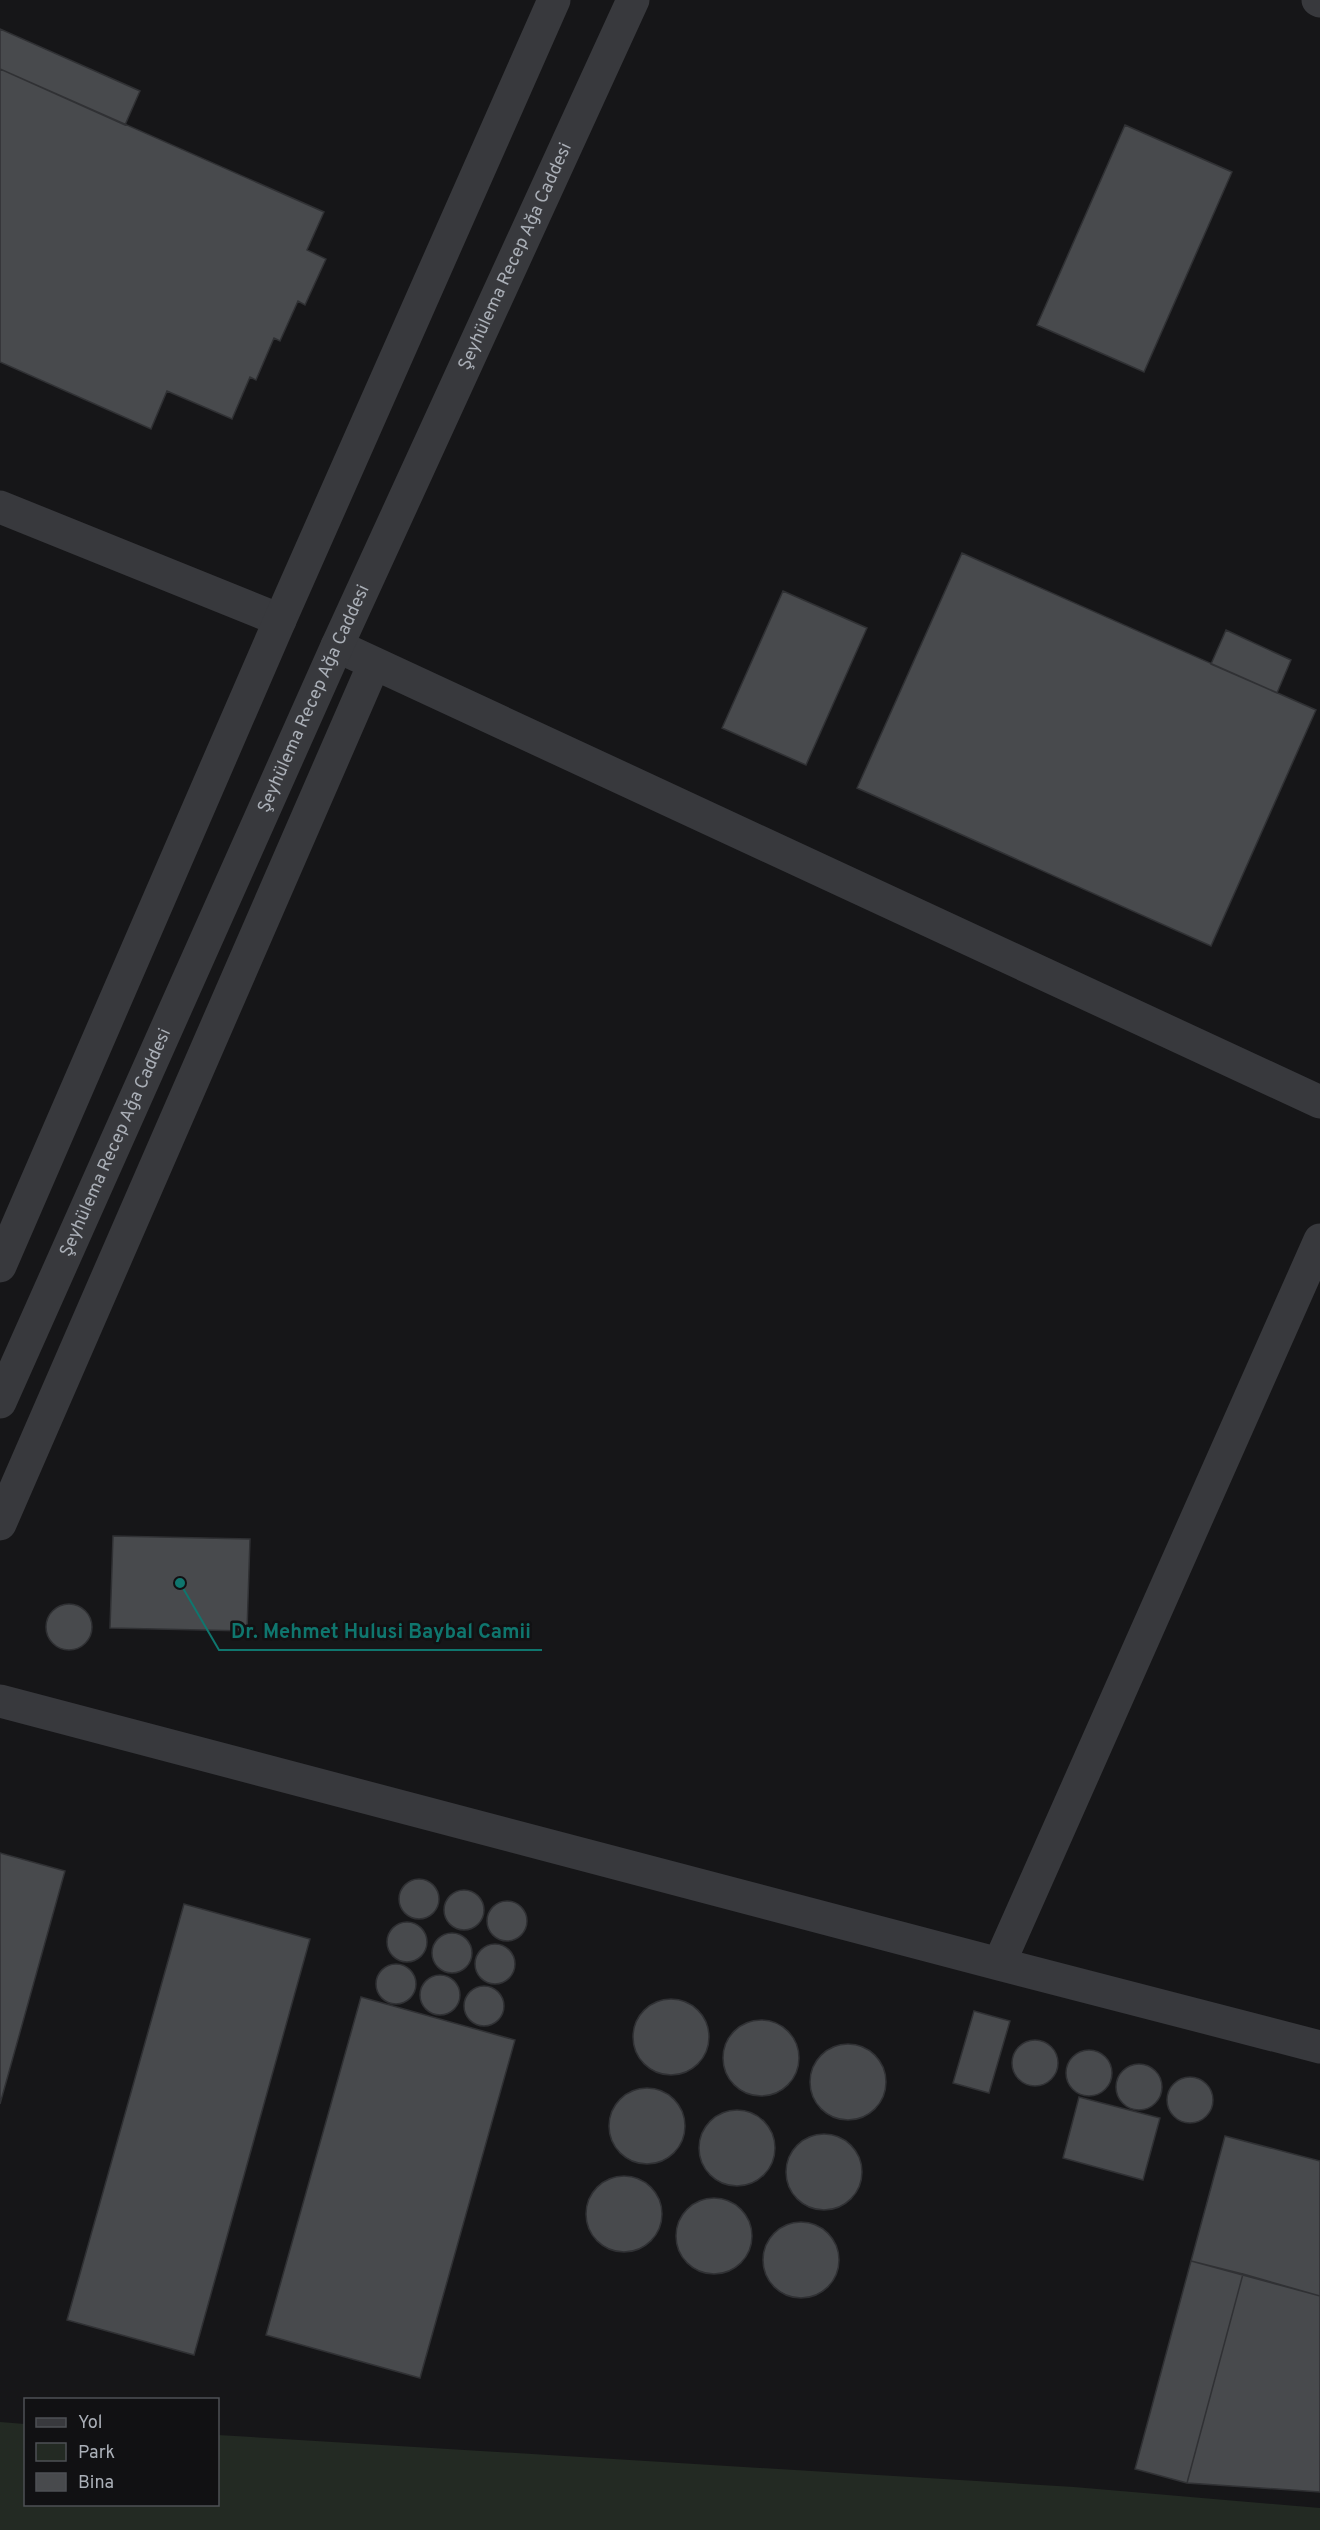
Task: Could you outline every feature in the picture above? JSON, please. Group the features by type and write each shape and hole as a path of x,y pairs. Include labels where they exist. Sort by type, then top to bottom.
{"street":[{"path":"0,1266 280,620 554,0"},
{"name":"Şeyhülema Recep Ağa Caddesi","path":"0,1402 337,646 633,0"},
{"path":"0,507 280,620"},
{"path":"337,646 1320,1102"},
{"path":"0,1524 374,664"},
{"path":"999,1964 1320,1240"},
{"path":"0,1701 1320,2047"}],"green space":[{"path":"0,2422 24,2424 24,2506 219,2506 219,2435 1074,2487 1320,2508 1320,2530 0,2530"}],"building":[{"path":"0,29 140,91 125,125 0,69"},
{"path":"0,69 324,212 307,250 326,259 305,305 298,301 280,341 274,338 256,380 250,377 232,419 167,391 151,429 0,362"},
{"path":"1125,125 1232,172 1144,372 1037,325"},
{"path":"962,553 1316,710 1211,946 857,788"},
{"path":"783,591 867,628 806,765 722,728"},
{"path":"1226,630 1291,660 1277,693 1211,664"},
{"path":"113,1536 250,1539 247,1631 110,1628"},
{"path":"69,1604 85,1611 92,1627 85,1643 69,1650 53,1643 46,1627 53,1611"},
{"path":"0,1853 65,1871 0,2104"},
{"path":"419,1879 427,1880 433,1885 438,1891 438,1907 433,1913 427,1918 419,1919 411,1918 405,1913 400,1907 399,1899 400,1891 405,1885 411,1880"},
{"path":"464,1890 472,1891 478,1896 483,1902 483,1918 478,1924 472,1929 464,1930 456,1929 450,1924 445,1918 444,1910 445,1902 450,1896 456,1891"},
{"path":"507,1901 515,1902 521,1907 526,1913 526,1929 521,1935 515,1940 507,1941 499,1940 493,1935 488,1929 487,1921 488,1913 493,1907 499,1902"},
{"path":"184,1904 310,1939 194,2355 67,2320"},
{"path":"407,1922 415,1923 421,1928 426,1934 426,1950 421,1956 415,1961 407,1962 399,1961 393,1956 388,1950 387,1942 388,1934 393,1928 399,1923"},
{"path":"452,1933 460,1934 466,1939 471,1945 471,1961 466,1967 460,1972 452,1973 444,1972 438,1967 433,1961 432,1953 433,1945 438,1939 444,1934"},
{"path":"495,1944 503,1945 509,1950 514,1956 514,1972 509,1978 503,1983 495,1984 487,1983 481,1978 476,1972 475,1964 476,1956 481,1950 487,1945"},
{"path":"396,1964 404,1965 410,1970 415,1976 415,1992 410,1998 404,2003 396,2004 388,2003 382,1998 377,1992 376,1984 377,1976 382,1970 388,1965"},
{"path":"440,1975 448,1976 454,1981 459,1987 459,2003 454,2009 448,2014 440,2015 432,2014 426,2009 421,2003 420,1995 421,1987 426,1981 432,1976"},
{"path":"484,1986 492,1987 498,1992 503,1998 503,2014 498,2020 492,2025 484,2026 476,2025 470,2020 465,2014 464,2006 465,1998 470,1992 476,1987"},
{"path":"361,1997 515,2040 420,2378 266,2335"},
{"path":"664,1999 678,1999 692,2005 703,2016 709,2030 706,2052 698,2064 678,2075 664,2075 650,2069 639,2058 633,2044 633,2030 639,2016 650,2005"},
{"path":"974,2011 1010,2021 989,2093 953,2083"},
{"path":"769,2020 782,2026 793,2037 799,2050 797,2073 782,2090 769,2096 753,2096 740,2090 725,2073 723,2050 729,2037 746,2022"},
{"path":"1035,2040 1044,2041 1052,2046 1057,2054 1057,2072 1052,2080 1044,2085 1035,2086 1026,2085 1018,2080 1013,2072 1012,2063 1013,2054 1018,2046 1026,2041"},
{"path":"856,2044 869,2050 880,2061 886,2074 884,2097 869,2114 856,2120 840,2120 827,2114 812,2097 810,2074 816,2061 833,2046"},
{"path":"1094,2050 1106,2056 1111,2064 1111,2082 1106,2090 1098,2095 1084,2096 1072,2090 1067,2082 1066,2068 1072,2056 1080,2051"},
{"path":"1144,2064 1156,2070 1161,2078 1161,2096 1156,2104 1148,2109 1134,2110 1122,2104 1117,2096 1116,2082 1122,2070 1130,2065"},
{"path":"1195,2077 1207,2083 1212,2091 1212,2109 1207,2117 1199,2122 1185,2123 1173,2117 1168,2109 1167,2095 1173,2083 1181,2078"},
{"path":"640,2088 654,2088 668,2094 679,2105 685,2119 682,2141 674,2153 654,2164 640,2164 626,2158 615,2147 609,2133 609,2119 615,2105 626,2094"},
{"path":"1079,2097 1160,2118 1143,2180 1063,2158"},
{"path":"745,2110 758,2116 769,2127 775,2140 773,2163 758,2180 745,2186 729,2186 716,2180 701,2163 699,2140 705,2127 722,2112"},
{"path":"832,2134 845,2140 856,2151 862,2164 860,2187 845,2204 832,2210 816,2210 803,2204 788,2187 786,2164 792,2151 809,2136"},
{"path":"1225,2136 1320,2161 1320,2296 1191,2261"},
{"path":"617,2176 631,2176 645,2182 656,2193 662,2207 659,2229 651,2241 631,2252 617,2252 603,2246 592,2235 586,2221 586,2207 592,2193 603,2182"},
{"path":"707,2198 721,2198 735,2204 746,2215 752,2229 749,2251 741,2263 721,2274 707,2274 693,2268 682,2257 676,2243 676,2229 682,2215 693,2204"},
{"path":"809,2222 822,2228 833,2239 839,2252 837,2275 822,2292 809,2298 793,2298 780,2292 765,2275 763,2252 769,2239 786,2224"},
{"path":"1191,2261 1243,2274 1187,2483 1135,2469"},
{"path":"1243,2274 1320,2296 1320,2492 1187,2483"}],"place":[{"name":"Dr. Mehmet Hulusi Baybal Camii","path":"180,1583"}]}
